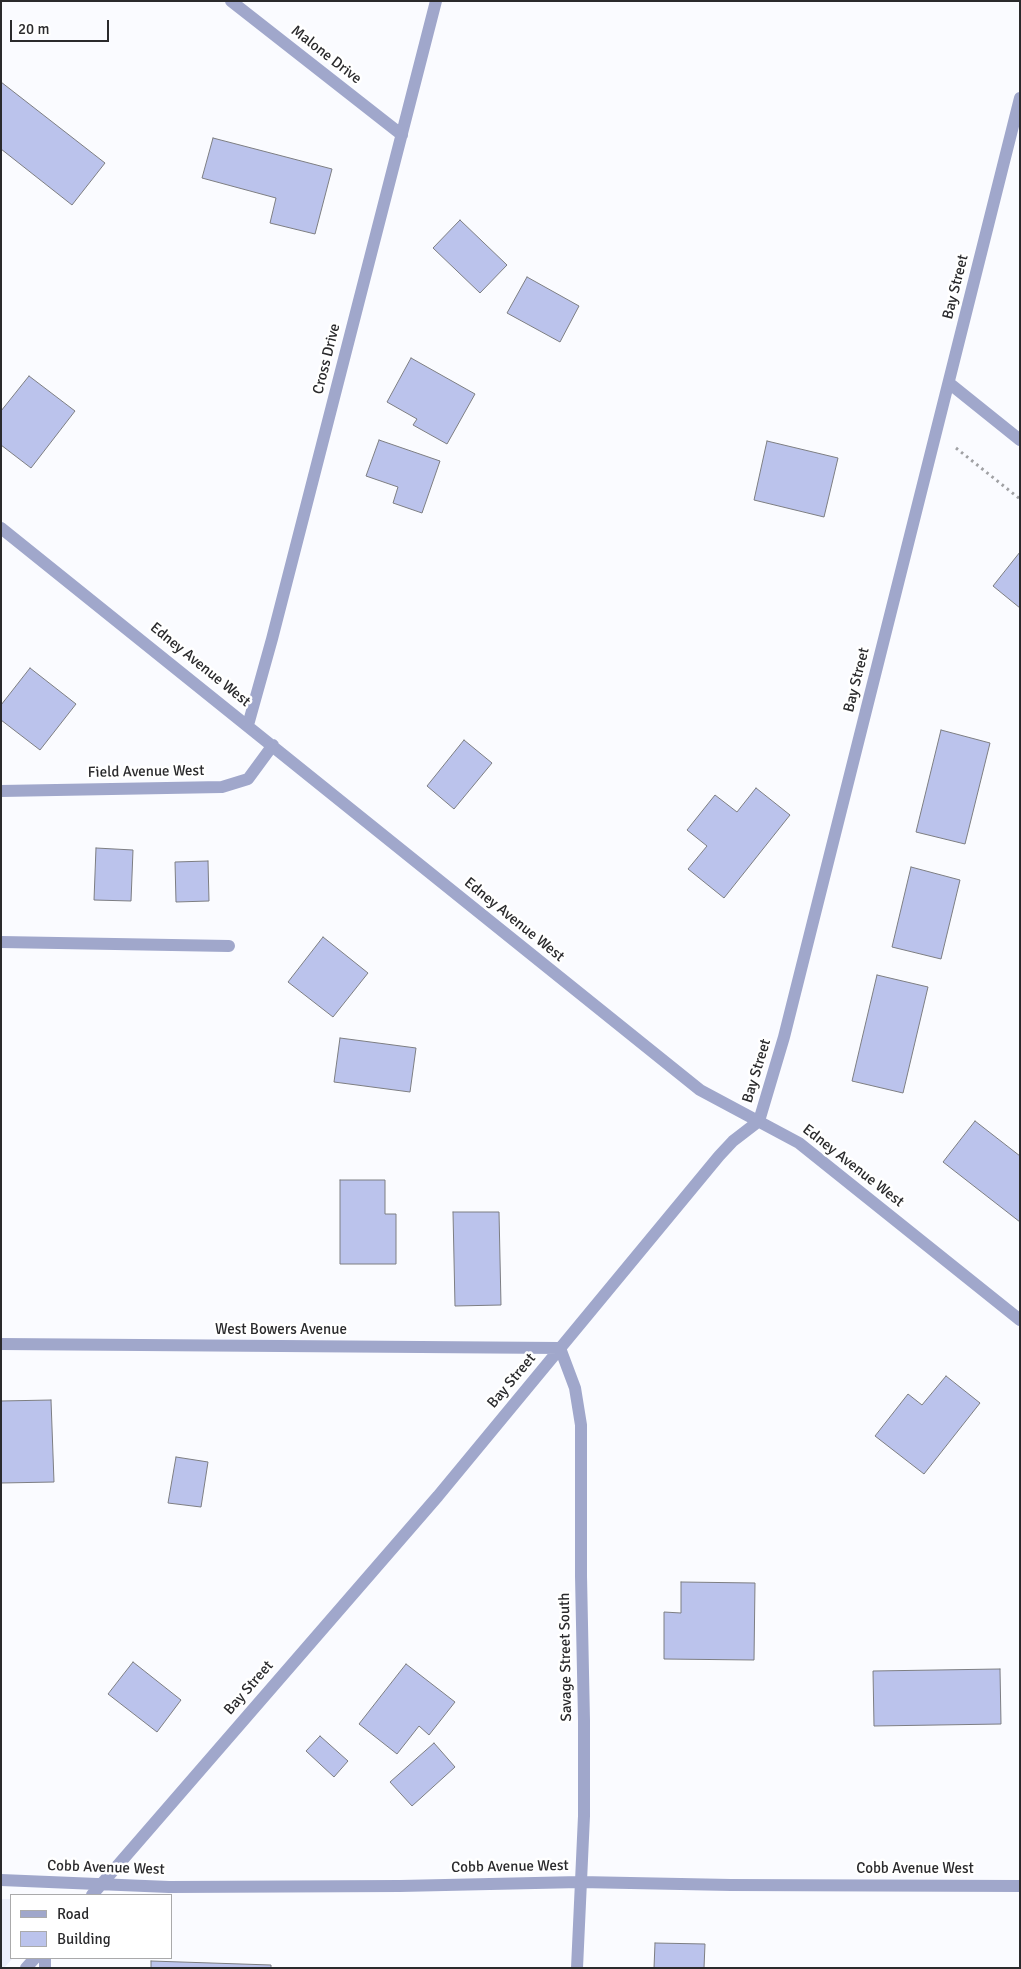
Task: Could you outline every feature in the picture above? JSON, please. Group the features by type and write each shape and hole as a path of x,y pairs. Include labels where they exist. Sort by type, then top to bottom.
{"street":[{"name":"Malone Drive","path":"230,1 402,134"},
{"name":"Cross Drive","path":"248,725 436,1"},
{"name":"Bay Street","path":"93,1894 438,1496 719,1156 733,1141 759,1121 784,1037 1020,98"},
{"path":"949,383 1020,440"},
{"name":"Edney Avenue West","path":"1,528 700,1090 799,1143 1020,1320"},
{"name":"Field Avenue West","path":"1,791 222,787 248,779 273,745"},
{"path":"1,942 229,946"},
{"name":"West Bowers Avenue","path":"1,1344 560,1348"},
{"name":"Savage Street South","path":"560,1348 575,1388 581,1425 584,1816 577,1968"},
{"name":"Cobb Avenue West","path":"1,1880 169,1887 580,1882 741,1885 1020,1886"}],"path":[{"path":"936,432 1020,499"}],"shaded area":[{"path":"1,1899 10,1899 10,1959 12,1959 4,1968 1,1968"}],"building":[{"path":"1,82 105,163 72,205 1,149"},
{"path":"213,138 332,169 315,234 270,223 276,198 202,178"},
{"path":"460,220 507,265 480,293 433,248"},
{"path":"527,277 579,306 560,342 507,313"},
{"path":"411,358 475,394 447,444 413,425 417,419 387,402"},
{"path":"29,376 75,411 31,468 1,445 1,411"},
{"path":"379,440 440,461 422,513 393,503 398,487 366,476"},
{"path":"767,441 838,458 824,517 754,500"},
{"path":"1020,552 1020,608 993,586"},
{"path":"30,668 76,704 40,750 1,720 1,705"},
{"path":"941,730 990,743 965,844 916,832"},
{"path":"464,740 492,763 454,809 427,786"},
{"path":"756,788 790,815 724,898 688,869 707,846 687,830 715,795 737,812"},
{"path":"96,848 133,850 131,901 94,900"},
{"path":"208,861 209,901 176,902 175,862"},
{"path":"911,867 960,880 941,959 892,947"},
{"path":"323,937 368,973 333,1017 288,982"},
{"path":"877,975 928,987 903,1093 852,1081"},
{"path":"340,1038 416,1048 410,1092 334,1082"},
{"path":"975,1121 1020,1156 1020,1222 943,1162"},
{"path":"340,1180 385,1180 385,1214 396,1214 396,1264 340,1264"},
{"path":"453,1212 499,1212 501,1305 455,1306"},
{"path":"946,1376 980,1403 924,1474 875,1436 908,1394 922,1405"},
{"path":"51,1400 54,1482 1,1483 1,1401"},
{"path":"176,1457 208,1462 201,1507 168,1503"},
{"path":"681,1582 755,1583 754,1660 664,1659 664,1612 681,1613"},
{"path":"133,1662 181,1700 157,1732 108,1694"},
{"path":"406,1664 455,1702 429,1735 419,1726 397,1754 359,1724"},
{"path":"1000,1669 1001,1724 874,1726 873,1671"},
{"path":"320,1736 348,1761 334,1777 306,1751"},
{"path":"434,1743 455,1767 412,1806 390,1782"},
{"path":"655,1943 705,1944 704,1968 654,1968"},
{"path":"151,1961 271,1965 271,1968 151,1968"}]}
